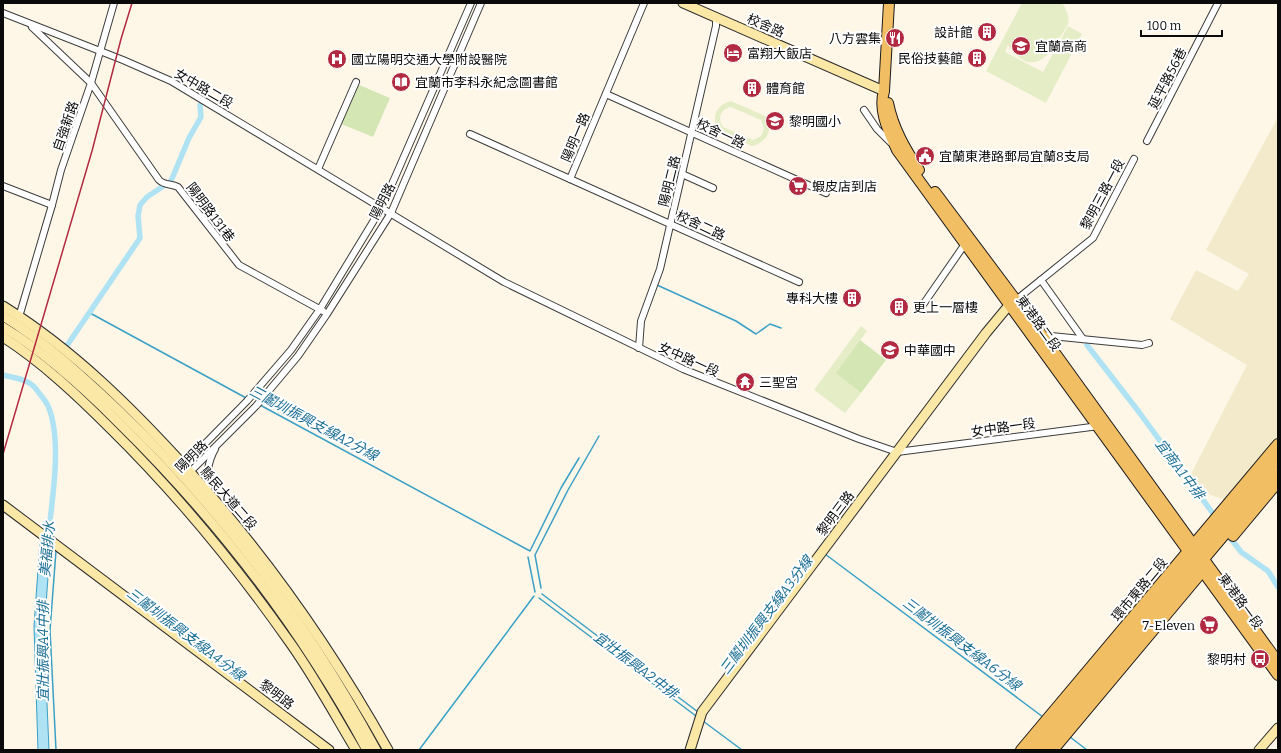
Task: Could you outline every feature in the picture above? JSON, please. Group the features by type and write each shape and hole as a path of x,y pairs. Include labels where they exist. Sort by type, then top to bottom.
{"main road":[{"name":"東港路二段","path":"889,3 884,90 881,99 884,118 898,150 965,244 1013,302"},
{"name":"東港路二段","path":"884,90 893,123 905,149 1038,337 1199,558"},
{"name":"環市東路二段","path":"1044,750 1199,558 1278,444"},
{"name":"環市東路二段","path":"1053,750 1278,457"},
{"name":"環市東路二段","path":"1021,750 1278,471"},
{"name":"環市東路二段","path":"1032,750 1199,558 1278,482"},
{"name":"東港路一段","path":"1199,558 1278,662"},
{"name":"東港路一段","path":"1199,558 1278,675"}],"street":[{"name":"自強新路","path":"19,316 61,170 91,83 114,3"},
{"name":"陽明路","path":"181,474 274,370 322,311 382,207 472,3"},
{"name":"陽明路","path":"167,487 224,439 256,406 298,356 327,314 391,213 481,3"},
{"name":"陽明一路","path":"470,134 570,179 644,3"},
{"name":"校舍路","path":"682,3 884,90"},
{"name":"延平路56巷","path":"1147,141 1218,3"},
{"name":"女中路二段","path":"3,13 171,81 382,207"},
{"name":"陽明二路","path":"639,348 641,321 660,269 693,132 716,26 716,18"},
{"name":"陽明路131巷","path":"29,24 91,83 158,180 164,184 172,184 178,187 239,265 322,311"},
{"path":"318,169 356,82"},
{"name":"校舍一路","path":"606,94 826,193"},
{"path":"864,110 877,129 898,150"},
{"name":"黎明三路一段","path":"1013,302 1093,238 1134,159"},
{"path":"682,174 713,188"},
{"name":"校舍二路","path":"570,179 800,282"},
{"path":"3,186 52,205"},
{"name":"女中路一段","path":"382,207 504,282 639,348 712,382 820,425 897,452 1103,426"},
{"path":"920,309 965,244"},
{"path":"1041,280 1083,339"},
{"name":"黎明三路","path":"690,750 702,712 986,333 1013,302"},
{"name":"縣民大道二段","path":"3,306 19,316 68,353 96,377 155,434 242,562 276,607 320,670 367,750"},
{"name":"縣民大道二段","path":"3,316 43,343 79,373 181,474 217,515 285,596 326,663 376,750"},
{"name":"縣民大道二段","path":"3,327 61,369 107,411 181,474 209,492 285,596 340,667 388,750"},
{"path":"3,336 34,358 64,384 138,456 205,530 270,615 310,675 356,750"},
{"path":"1038,337 1083,339 1142,345 1148,343"},
{"path":"209,492 207,478 209,464 217,446 224,439"},
{"name":"黎明路","path":"3,505 329,750"},
{"path":"1259,750 1278,728"}],"shaded area":[{"path":"1278,117 1278,440 1227,501 1198,490 1190,476 1247,365 1170,319 1196,270 1238,291 1249,274 1206,250"}],"green space":[{"path":"1022,3 1062,3 1067,13 1067,26 1055,46 1043,59 1036,62 1023,60 1015,54 1008,45 1005,52 1043,72 1068,26 1082,34 1046,103 986,71"},
{"path":"357,84 390,98 373,137 339,123"},
{"path":"731,101 772,119 772,124 768,123 769,131 766,138 752,146 718,130 715,121 716,112 726,103","holes":["731,107 761,120 764,129 761,136 753,140 723,127 720,117 722,112"]},
{"path":"861,326 867,331 836,373 861,393 845,413 814,390"},
{"path":"860,340 886,360 861,393 835,373"}],"water":[{"path":"40,541 50,549 44,633 49,750 38,750 34,626"}],"waterway":[{"path":"66,347 140,238 138,216 140,205 147,197 171,181 189,138 201,117 200,105"},
{"name":"三鬮圳振興支線A3分線","path":"657,285 736,321 756,334 770,324 781,328"},
{"name":"三鬮圳振興支線A2分線","path":"90,313 248,399"},
{"name":"宜商A1中排","path":"1087,345 1139,412 1217,519"},
{"name":"美福排水","path":"3,375 21,379 33,386 47,404 53,421 55,439 53,499 46,553"},
{"name":"三鬮圳振興支線A2分線","path":"260,405 530,551 561,488 579,458"},
{"path":"541,588 535,555 568,490 599,436"},
{"name":"三鬮圳振興支線A3分線","path":"861,508 866,498"},
{"name":"宜商A1中排","path":"1229,536 1241,552 1268,571 1278,587"},
{"name":"宜壯振興A4中排","path":"56,551 50,630 56,750"},
{"name":"三鬮圳振興支線A6分線","path":"825,554 1043,717"},
{"name":"三鬮圳振興支線A2分線","path":"528,557 535,592"},
{"name":"宜壯振興A2中排","path":"542,594 698,712"},
{"path":"419,750 534,596"},
{"name":"三鬮圳振興支線A2分線","path":"539,598 696,716"},
{"path":"703,721 742,750"},
{"name":"三鬮圳振興支線A6分線","path":"1070,737 1087,750"}],"railway":[{"path":"3,454 92,151 121,39 132,3"}],"place":[{"name":"設計館","path":"987,32"},
{"name":"八方雲集","path":"895,38"},
{"name":"宜蘭高商","path":"1021,46"},
{"name":"富翔大飯店","path":"733,53"},
{"name":"民俗技藝館","path":"977,58"},
{"name":"國立陽明交通大學附設醫院","path":"337,59"},
{"name":"宜蘭市李科永紀念圖書館","path":"401,82"},
{"name":"體育館","path":"752,88"},
{"name":"黎明國小","path":"775,121"},
{"name":"宜蘭東港路郵局宜蘭8支局","path":"925,156"},
{"name":"蝦皮店到店","path":"798,186"},
{"name":"專科大樓","path":"852,298"},
{"name":"更上一層樓","path":"899,307"},
{"name":"中華國中","path":"890,350"},
{"name":"三聖宮","path":"745,382"},
{"name":"7-Eleven","path":"1209,625"},
{"name":"黎明村","path":"1260,659"}],"water label":[{"name":"三鬮圳振興支線A4分線","path":"186,634"}]}
